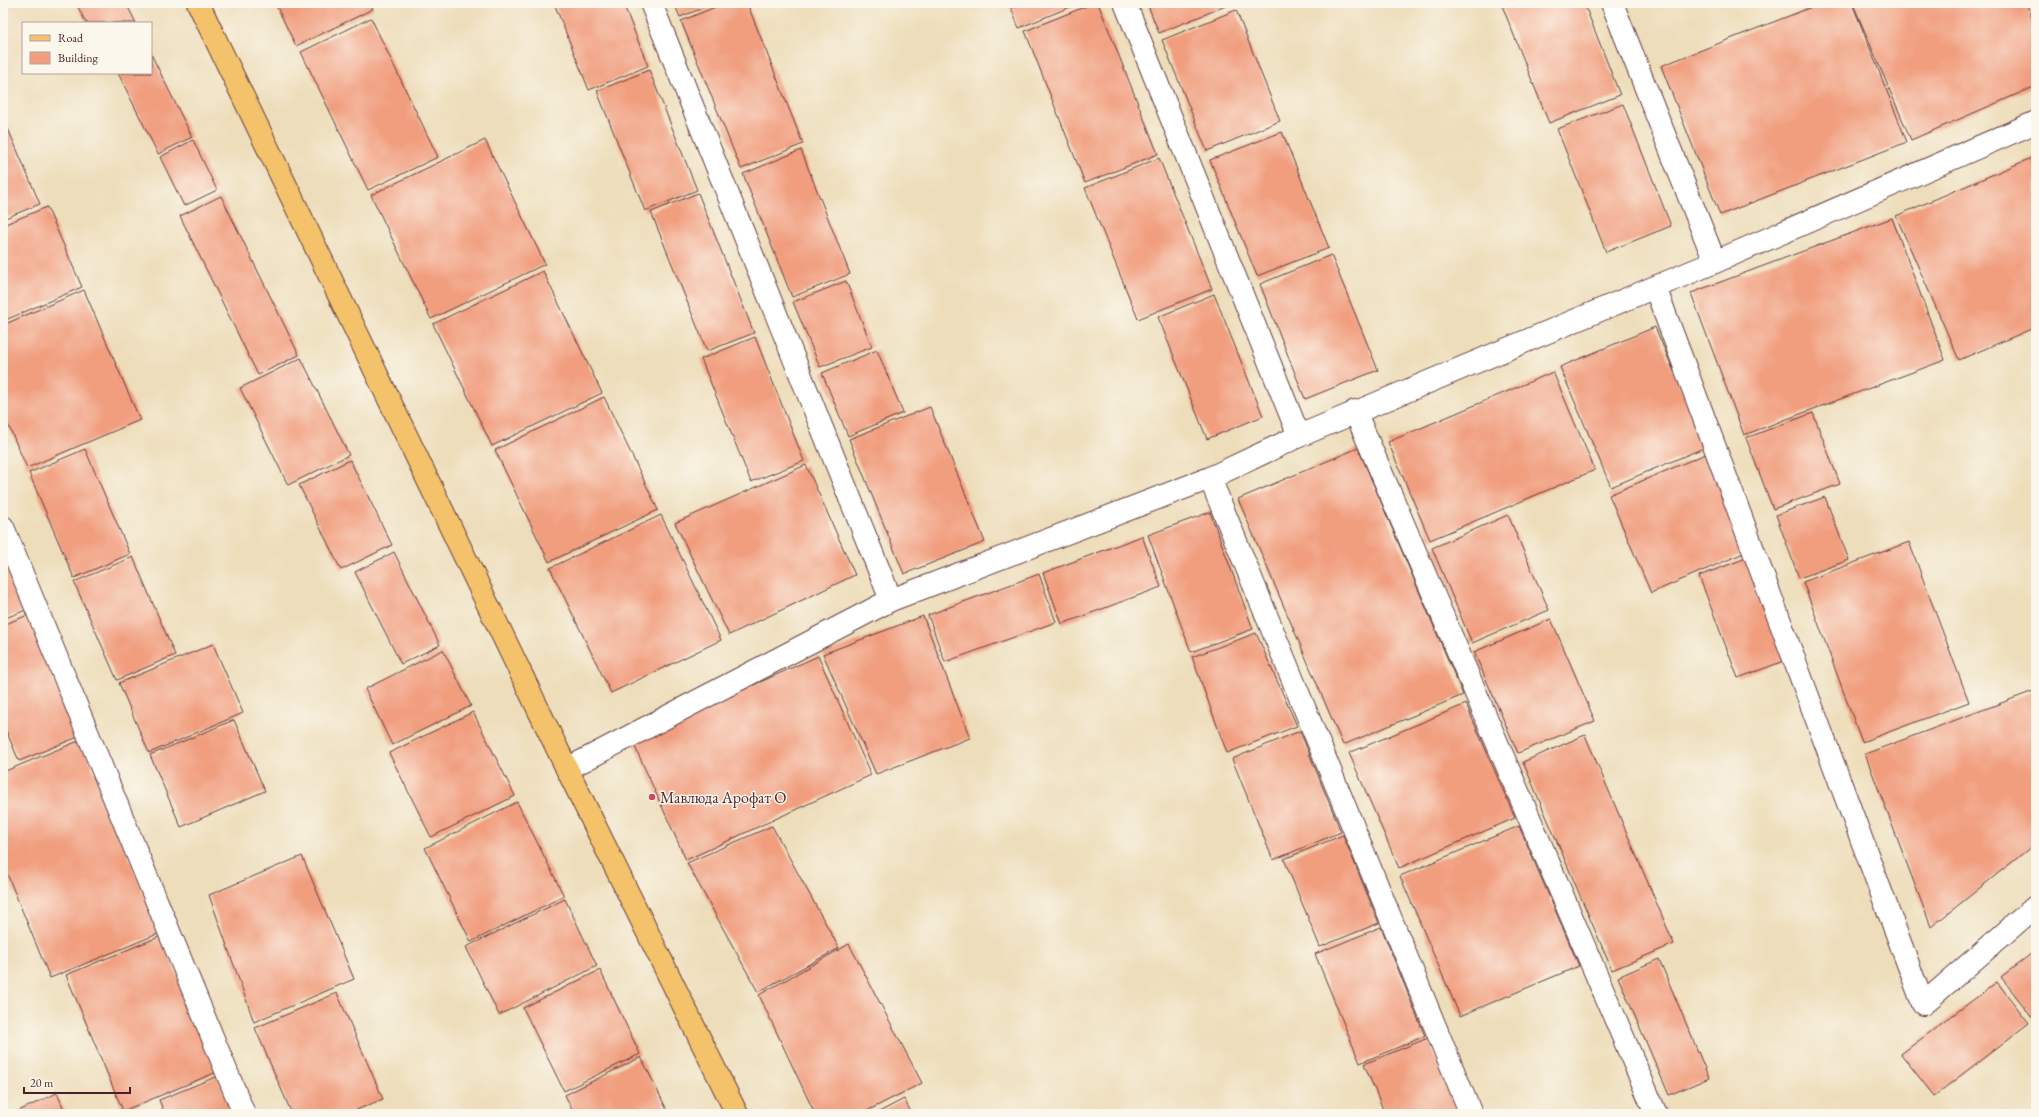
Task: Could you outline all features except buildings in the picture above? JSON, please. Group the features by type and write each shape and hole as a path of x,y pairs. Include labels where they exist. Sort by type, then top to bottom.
{"main road":[{"path":"198,3 567,769 737,1114"}],"street":[{"path":"652,3 891,600"},
{"path":"1125,3 1299,436"},
{"path":"1612,3 1715,262"},
{"path":"567,769 891,600 1210,478 1355,411 1715,262 2036,122"},
{"path":"1655,287 1923,1004 2036,906"},
{"path":"1355,411 1656,1114"},
{"path":"1210,478 1471,1114"},
{"path":"3,527 244,1114"}],"place":[{"name":"Мавлюда Арофат О","path":"652,797"}]}
